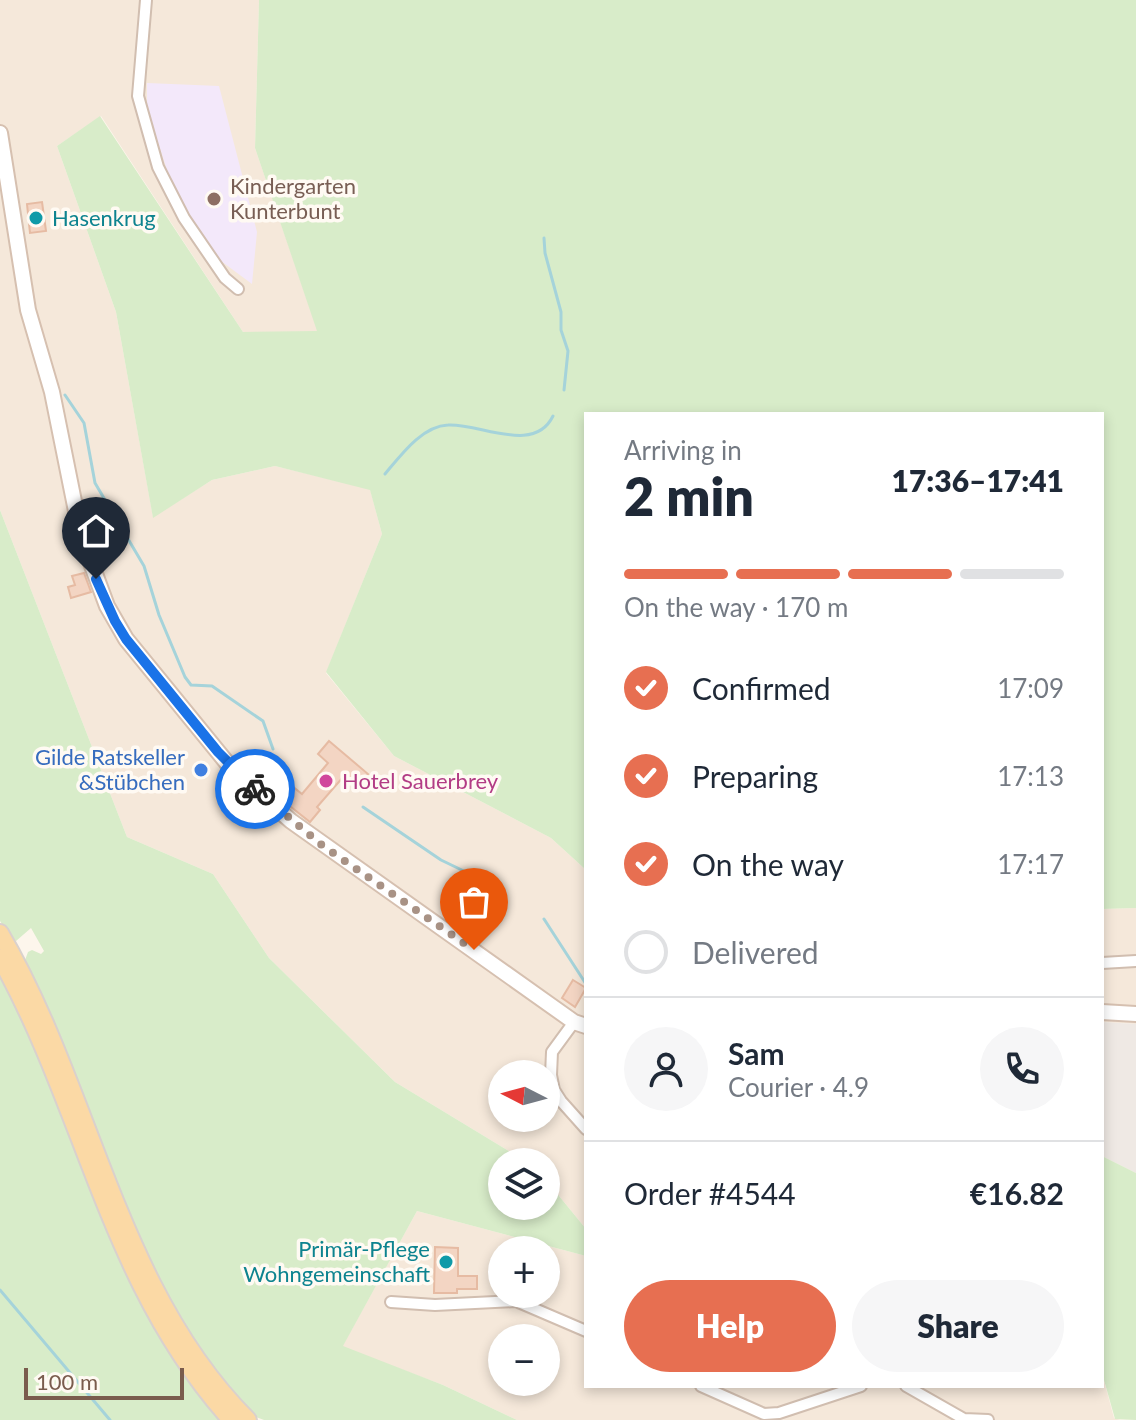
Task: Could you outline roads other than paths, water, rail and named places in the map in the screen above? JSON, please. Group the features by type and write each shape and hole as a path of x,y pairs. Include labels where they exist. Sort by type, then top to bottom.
{"main road":[{"path":"0,933 50,1030 128,1232 152,1285 198,1361 248,1420"},
{"path":"0,958 56,1076 117,1236 142,1291 174,1348 231,1420"}],"street":[{"path":"146,0 138,96 158,167 184,218 225,278 238,289"},
{"path":"0,133 28,310 52,392 81,536 107,606 120,630 232,769 291,821 580,1024 552,1052 551,1075 554,1090 561,1101 584,1127"},
{"path":"1104,963 1136,961"},
{"path":"1104,1012 1136,1014"},
{"path":"391,1302 435,1305 516,1301 584,1330"},
{"path":"706,1388 764,1414 791,1415 856,1388"},
{"path":"910,1388 964,1419 988,1420"}],"waterway":[{"path":"544,238 561,312 561,330 568,351 564,390"},
{"path":"65,395 84,423 95,483 144,566 159,615 185,677 191,685 212,686 263,721 273,749"},
{"path":"385,474 429,430 448,425 505,434 533,434 544,428 553,416"},
{"path":"363,807 441,860 495,886"},
{"path":"544,919 584,981"},
{"path":"0,1290 110,1420"}],"place":[{"name":"Kindergarten Kunterbunt","path":"214,199"},
{"name":"Hasenkrug","path":"36,218"},
{"name":"Gilde Ratskeller &Stübchen","path":"201,770"},
{"name":"Hotel Sauerbrey","path":"326,781"},
{"name":"Primär-Pflege Wohngemeinschaft","path":"446,1262"}]}
